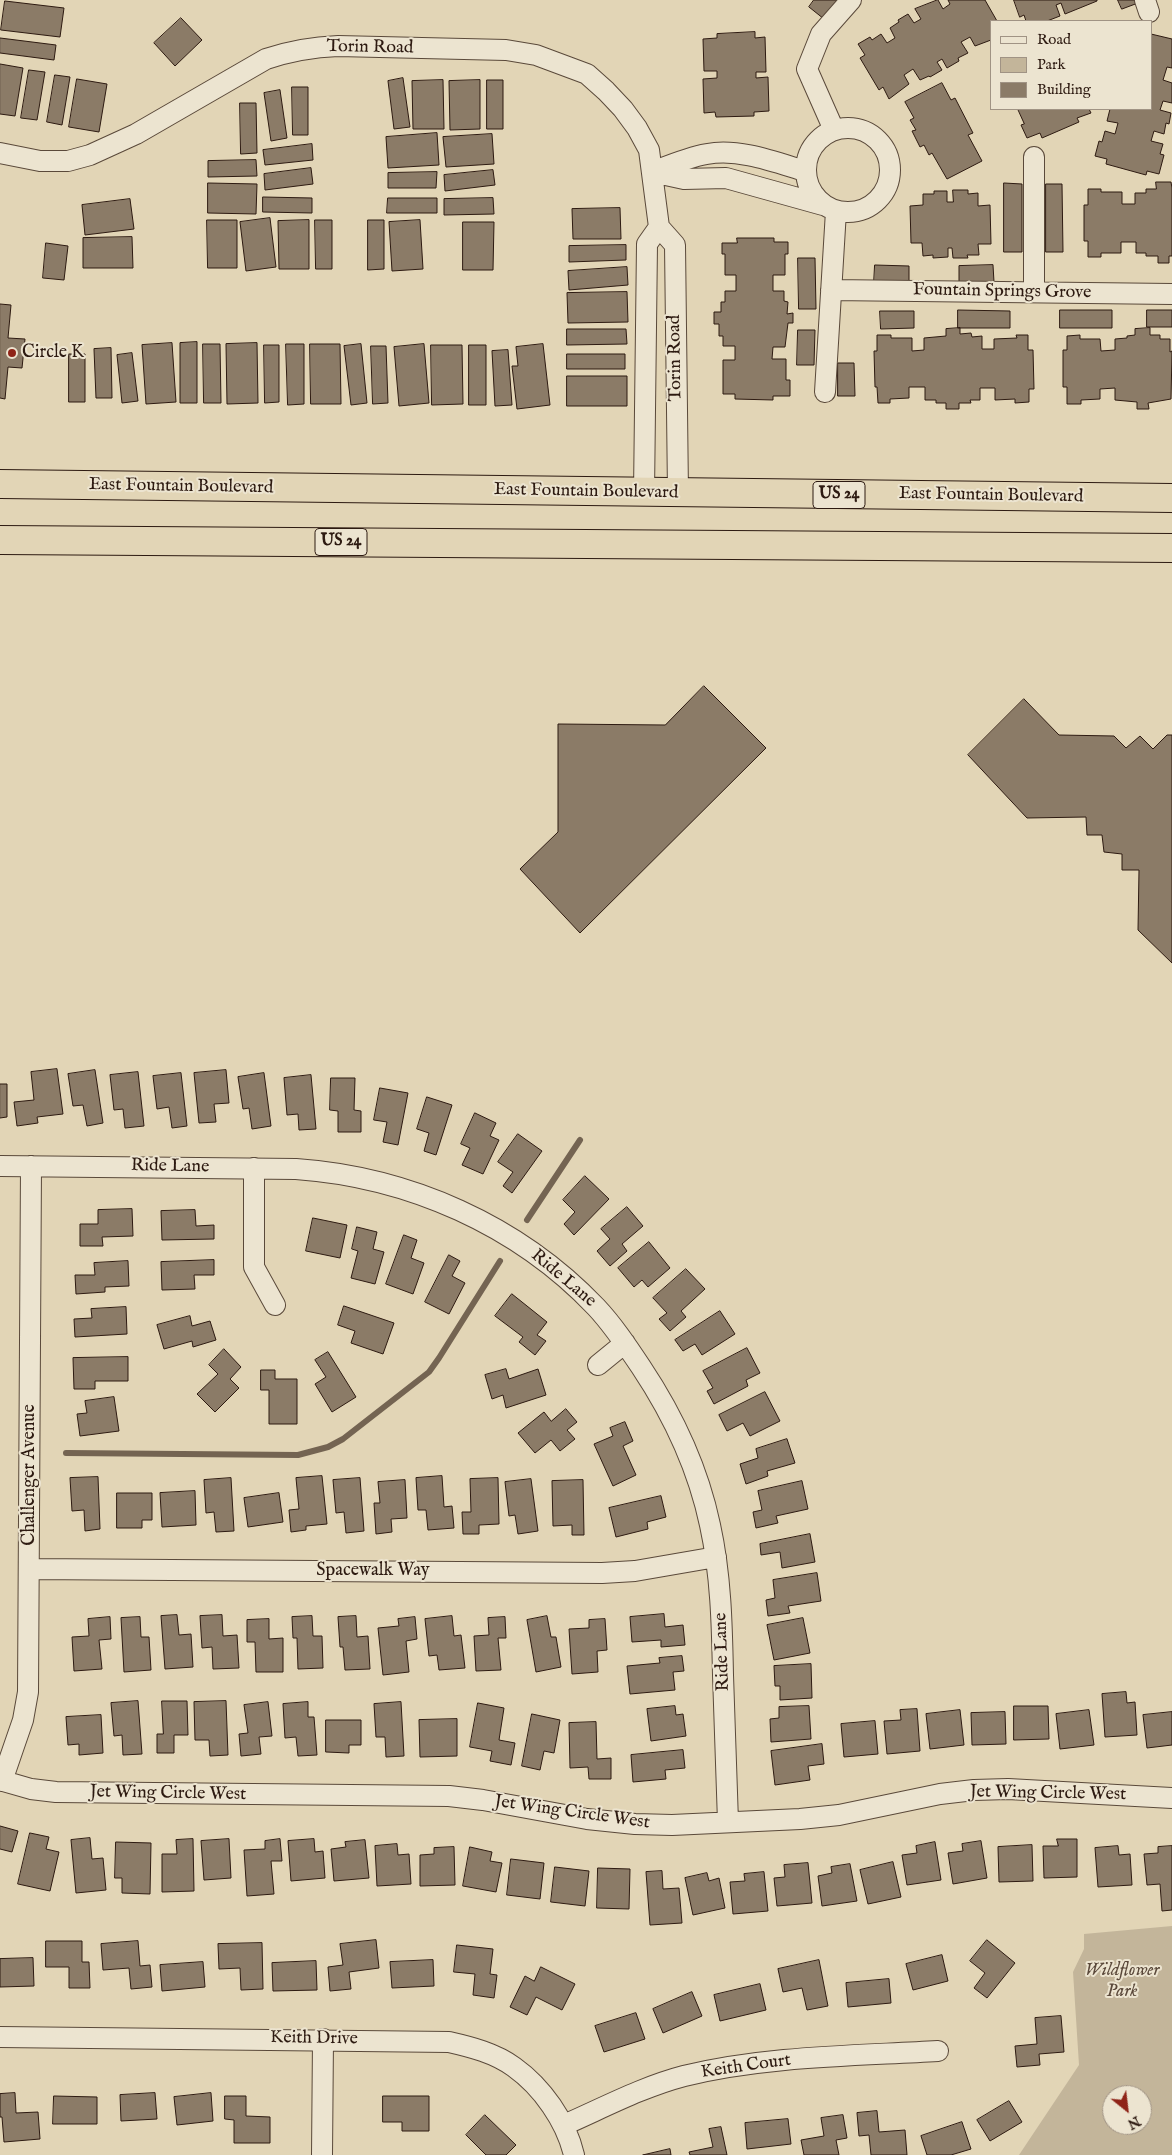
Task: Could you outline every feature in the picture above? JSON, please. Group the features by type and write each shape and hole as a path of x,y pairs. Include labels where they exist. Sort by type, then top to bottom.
{"highway":[{"name":"East Fountain Boulevard","path":"0,484 1172,498"},
{"name":"US 24","path":"0,540 1172,548"}],"street":[{"path":"834,130 807,69 821,34 851,0"},
{"name":"Torin Road","path":"0,153 40,161 68,161 90,155 136,134 266,59 286,52 311,47 506,50 536,55 587,74 623,109 637,128 649,150 659,227 674,245 678,493"},
{"path":"652,172 684,179 726,178 747,183 830,208 847,212 862,210 871,206 882,196 891,174 891,163 886,150 870,133 858,128 846,127 834,130 817,141 811,148 805,171 808,185 813,195 830,208"},
{"path":"652,172 707,154 721,153 751,157 805,171"},
{"path":"747,183 751,157"},
{"path":"1034,157 1034,292"},
{"path":"825,392 831,290 830,208"},
{"name":"Torin Road","path":"644,493 647,244 659,227"},
{"name":"Fountain Springs Grove","path":"831,290 1172,294"},
{"name":"Ride Lane","path":"0,1166 254,1168 328,1171 358,1177 418,1193 455,1208 507,1234 569,1280 598,1308 625,1343 658,1392 690,1459 702,1490 716,1557 721,1596 728,1822"},
{"name":"Challenger Avenue","path":"1,1780 23,1720 28,1692 31,1166"},
{"path":"254,1168 254,1267 275,1305"},
{"path":"598,1365 625,1343"},
{"name":"Spacewalk Way","path":"29,1569 602,1573 635,1571 716,1557"},
{"name":"Jet Wing Circle West","path":"1,1780 31,1789 56,1792 449,1796 483,1800 587,1819 635,1824 672,1825 800,1819 839,1815 940,1794 974,1790 1172,1798"},
{"name":"Keith Drive","path":"0,2036 449,2042 472,2047 513,2066 531,2082 564,2125 574,2155"},
{"path":"322,2155 324,2039"},
{"name":"Keith Court","path":"564,2125 663,2083 712,2070 748,2063 938,2051"}],"green space":[{"name":"Wildflower Park","path":"1172,1926 1172,2155 1019,2155 1079,2065 1073,1972 1084,1949 1084,1934"}],"building":[{"path":"814,0 838,0 824,19 809,7"},
{"path":"938,0 943,9 950,4 948,0 985,0 996,20 990,20 990,40 975,46 970,37 961,42 968,53 958,58 959,61 947,68 942,59 937,62 942,70 930,77 920,80 913,69 904,75 909,84 889,99 883,87 879,90 860,58 865,55 858,44 870,37 872,40 881,34 887,43 895,38 890,28 899,22 898,20 908,14 914,23 921,19 915,9"},
{"path":"1014,0 1097,0 1065,14 1061,3 1056,5 1060,16 1050,20 1026,20 1024,15 1020,17"},
{"path":"1118,0 1136,0 1138,3 1122,9"},
{"path":"5,1 64,8 60,37 1,30"},
{"path":"181,18 202,40 175,66 154,43"},
{"path":"755,32 755,38 765,37 766,72 756,72 756,78 768,77 769,111 754,112 754,116 716,117 715,112 704,113 703,79 717,78 717,71 704,71 703,39 717,38 717,34"},
{"path":"1152,34 1172,39 1172,68 1167,67 1163,80 1172,83 1172,103 1163,101 1160,110 1171,113 1169,124 1166,123 1164,134 1154,131 1151,141 1163,144 1160,154 1164,155 1159,174 1147,171 1146,175 1106,164 1107,159 1095,156 1099,141 1102,142 1105,131 1115,134 1118,123 1107,121 1110,110 1152,110"},
{"path":"0,38 56,45 54,60 0,53"},
{"path":"0,64 23,68 15,116 0,114"},
{"path":"29,70 45,72 37,120 21,118"},
{"path":"55,75 70,77 62,125 47,122"},
{"path":"403,78 410,127 394,129 388,81"},
{"path":"77,79 107,84 99,132 69,127"},
{"path":"443,80 444,129 413,129 412,81"},
{"path":"480,80 480,129 450,130 449,81"},
{"path":"487,80 503,80 503,129 487,129"},
{"path":"942,83 951,100 955,98 973,133 968,135 982,161 947,179 932,153 929,155 924,145 920,147 912,131 916,130 910,120 914,118 905,102"},
{"path":"292,87 308,87 308,135 293,135"},
{"path":"280,90 287,138 271,141 264,93"},
{"path":"240,103 256,103 257,153 241,154"},
{"path":"1018,110 1090,110 1091,113 1077,118 1079,122 1042,138 1040,133 1027,138 1021,125 1024,124"},
{"path":"437,133 439,165 388,168 386,137"},
{"path":"492,134 494,164 446,167 443,137"},
{"path":"312,144 313,160 265,165 263,150"},
{"path":"256,160 257,176 208,177 208,161"},
{"path":"311,168 313,184 265,190 264,174"},
{"path":"493,170 495,185 445,191 444,175"},
{"path":"437,172 436,188 388,188 388,173"},
{"path":"1156,182 1171,182 1172,188 1172,256 1169,256 1169,263 1158,263 1158,256 1146,256 1146,253 1136,253 1136,242 1121,242 1121,253 1101,253 1101,257 1088,257 1088,241 1084,241 1084,205 1088,205 1088,189 1101,189 1101,192 1122,192 1122,204 1135,204 1135,193 1146,193 1146,189 1156,189"},
{"path":"208,183 257,184 256,214 208,213"},
{"path":"1004,183 1022,184 1022,252 1004,252"},
{"path":"1046,184 1062,184 1063,252 1046,252"},
{"path":"953,190 968,190 968,194 978,193 978,206 990,205 991,244 978,244 979,255 967,255 968,258 953,258 952,248 948,248 948,257 933,258 933,255 923,256 922,243 911,243 910,206 923,205 923,194 934,194 934,191 947,191 947,202 953,202"},
{"path":"263,197 312,198 312,213 263,212"},
{"path":"388,198 437,198 437,213 387,213"},
{"path":"493,198 494,214 444,215 444,199"},
{"path":"130,199 134,229 85,235 82,205"},
{"path":"620,208 621,239 573,239 572,209"},
{"path":"270,218 276,267 246,271 240,222"},
{"path":"207,220 237,220 237,268 208,268"},
{"path":"309,220 309,269 279,269 278,221"},
{"path":"315,220 332,220 332,269 316,269"},
{"path":"368,220 384,220 384,269 368,270"},
{"path":"420,220 423,269 392,271 389,222"},
{"path":"463,222 494,222 493,270 463,270"},
{"path":"132,237 133,268 83,268 83,238"},
{"path":"737,238 774,238 774,242 788,242 788,254 785,254 785,275 773,275 773,291 784,291 784,301 788,302 787,314 793,313 793,323 788,323 785,347 773,347 772,359 786,359 786,380 790,380 790,396 773,396 773,400 735,399 735,394 723,394 723,360 735,360 735,346 723,346 723,336 719,336 719,324 714,324 714,312 721,312 721,302 725,302 725,291 736,291 736,275 725,275 725,254 722,254 722,243 737,243"},
{"path":"46,243 68,246 64,280 43,278"},
{"path":"626,245 626,260 569,262 569,246"},
{"path":"798,258 815,258 816,309 799,309"},
{"path":"875,265 909,266 909,283 874,283"},
{"path":"993,265 994,282 959,283 959,266"},
{"path":"627,267 628,285 569,290 568,271"},
{"path":"627,292 628,322 568,323 567,293"},
{"name":"Circle K","path":"0,304 11,305 8,338 25,339 22,368 8,367 5,399 0,398"},
{"path":"958,310 1010,311 1010,328 958,328"},
{"path":"1060,310 1112,310 1112,328 1060,328"},
{"path":"1147,310 1172,310 1172,327 1147,327"},
{"path":"880,311 914,311 914,328 881,329"},
{"path":"960,328 960,334 971,333 972,337 982,336 982,349 994,349 994,339 1017,338 1016,335 1028,335 1028,350 1033,350 1034,389 1029,389 1029,402 1015,403 1015,399 995,400 995,388 980,388 980,400 970,400 971,403 959,403 959,409 946,409 946,403 936,403 936,400 925,400 925,387 909,387 909,398 890,399 890,403 878,403 877,387 875,387 874,351 877,351 877,335 891,335 891,338 912,338 912,351 924,350 924,338 946,336 946,329"},
{"path":"1150,328 1150,335 1160,335 1160,339 1170,339 1170,352 1172,351 1171,399 1148,403 1149,409 1137,409 1137,402 1115,400 1115,388 1100,389 1100,399 1081,400 1081,404 1067,404 1067,387 1063,387 1063,350 1067,350 1067,336 1080,335 1080,339 1100,339 1101,351 1115,350 1115,339 1135,335 1135,329"},
{"path":"567,329 626,329 627,344 567,345"},
{"path":"798,330 815,330 814,365 797,365"},
{"path":"197,342 197,403 180,403 180,343"},
{"path":"172,343 176,402 146,404 142,345"},
{"path":"257,343 258,403 227,404 226,344"},
{"path":"203,344 220,344 221,403 204,403"},
{"path":"286,344 304,344 304,404 288,405"},
{"path":"310,344 340,344 341,404 311,404"},
{"path":"361,344 367,403 351,405 344,346"},
{"path":"424,344 429,403 399,406 394,347"},
{"path":"543,344 550,405 517,409 512,366 518,366 516,347"},
{"path":"264,345 279,345 279,402 265,403"},
{"path":"431,345 462,345 463,404 432,405"},
{"path":"469,345 486,345 486,405 469,405"},
{"path":"371,346 386,346 388,403 373,404"},
{"path":"111,348 112,398 96,398 94,349"},
{"path":"508,350 512,405 495,406 492,351"},
{"path":"132,353 138,401 122,403 117,355"},
{"path":"69,354 85,354 85,402 69,402"},
{"path":"567,354 625,354 625,369 567,369"},
{"path":"838,363 854,363 855,396 838,396"},
{"path":"567,376 627,376 627,406 567,406"},
{"path":"704,686 766,748 580,933 520,869 558,832 558,724 665,725"},
{"path":"1024,699 1059,735 1114,736 1126,748 1140,736 1153,749 1167,735 1172,735 1172,963 1138,930 1139,870 1122,870 1122,854 1104,852 1102,835 1087,835 1086,817 1027,818 968,755"},
{"path":"57,1069 63,1114 37,1117 38,1123 17,1126 14,1102 34,1100 31,1072"},
{"path":"95,1070 103,1123 87,1126 83,1105 73,1106 68,1074"},
{"path":"226,1070 229,1103 214,1104 216,1122 199,1123 194,1073"},
{"path":"138,1072 144,1126 125,1128 123,1109 114,1110 110,1075"},
{"path":"181,1073 187,1126 172,1128 169,1107 157,1109 153,1076"},
{"path":"264,1073 271,1126 252,1129 249,1108 243,1109 238,1077"},
{"path":"311,1075 316,1129 299,1130 298,1114 287,1115 284,1078"},
{"path":"331,1078 355,1078 354,1110 361,1111 361,1132 338,1132 338,1111 330,1110"},
{"path":"0,1084 7,1084 7,1117 0,1118"},
{"path":"380,1088 408,1093 398,1145 383,1142 387,1122 374,1120"},
{"path":"427,1097 452,1105 436,1155 424,1151 429,1133 417,1129"},
{"path":"475,1113 496,1123 490,1136 499,1140 483,1174 462,1165 470,1148 461,1144"},
{"path":"518,1134 542,1151 512,1193 503,1186 513,1172 498,1162"},
{"path":"585,1176 609,1199 574,1235 564,1224 575,1212 563,1200"},
{"path":"627,1207 643,1226 622,1244 627,1251 610,1266 597,1251 610,1239 601,1229"},
{"path":"132,1209 133,1236 102,1237 103,1246 80,1246 80,1224 98,1224 98,1210"},
{"path":"195,1210 196,1226 214,1225 214,1239 162,1240 161,1211"},
{"path":"313,1218 347,1225 340,1258 306,1251"},
{"path":"357,1227 377,1232 373,1249 384,1252 375,1284 351,1278 358,1251 352,1249"},
{"path":"404,1235 417,1240 411,1258 424,1263 413,1294 386,1284"},
{"path":"649,1242 670,1268 648,1287 642,1280 634,1287 618,1268"},
{"path":"449,1255 460,1261 452,1276 465,1283 449,1314 425,1302"},
{"path":"214,1260 214,1275 194,1275 195,1289 162,1290 161,1262"},
{"path":"128,1261 129,1286 105,1287 105,1292 76,1294 75,1275 95,1275 94,1263"},
{"path":"686,1269 705,1289 681,1311 686,1317 670,1331 659,1319 667,1313 653,1298"},
{"path":"512,1294 547,1322 537,1335 546,1341 535,1355 519,1342 523,1337 495,1316"},
{"path":"344,1306 394,1323 383,1354 351,1343 355,1331 338,1325"},
{"path":"126,1307 127,1334 75,1337 74,1319 92,1318 91,1309"},
{"path":"720,1311 735,1334 702,1355 695,1344 683,1351 675,1340"},
{"path":"190,1316 192,1326 210,1321 216,1340 193,1347 192,1341 164,1349 157,1325"},
{"path":"747,1348 760,1373 746,1380 748,1386 714,1404 707,1391 713,1388 703,1371"},
{"path":"224,1349 241,1367 230,1379 239,1388 215,1412 197,1394 218,1374 209,1365"},
{"path":"328,1352 356,1397 332,1412 315,1384 326,1377 315,1360"},
{"path":"128,1357 128,1381 95,1381 95,1389 74,1389 73,1358"},
{"path":"506,1369 509,1379 538,1369 546,1395 506,1408 503,1395 492,1399 485,1375"},
{"path":"261,1370 275,1370 275,1379 297,1379 297,1424 269,1424 269,1390 261,1390"},
{"path":"765,1392 780,1421 750,1436 743,1423 727,1431 719,1415"},
{"path":"114,1397 119,1431 80,1436 77,1414 87,1413 85,1401"},
{"path":"566,1409 577,1422 567,1430 575,1439 560,1451 551,1440 535,1453 518,1433 544,1412 551,1421"},
{"path":"625,1422 633,1441 623,1446 636,1475 613,1486 594,1444 613,1436 610,1428"},
{"path":"787,1439 795,1463 767,1471 768,1476 746,1484 740,1464 758,1458 756,1449"},
{"path":"322,1476 327,1524 306,1526 306,1530 291,1532 289,1510 299,1509 296,1478"},
{"path":"442,1476 444,1507 452,1506 454,1528 428,1530 426,1510 418,1510 416,1478"},
{"path":"98,1477 100,1529 85,1531 84,1510 72,1511 70,1478"},
{"path":"231,1478 234,1531 216,1532 214,1512 206,1513 204,1480"},
{"path":"360,1478 364,1531 346,1533 344,1512 336,1513 333,1480"},
{"path":"498,1478 499,1524 479,1525 479,1534 463,1534 462,1512 471,1512 470,1479"},
{"path":"531,1479 538,1531 518,1534 515,1515 509,1516 505,1482"},
{"path":"405,1480 407,1518 391,1519 392,1532 376,1534 374,1503 380,1503 378,1482"},
{"path":"583,1480 584,1535 572,1535 572,1525 553,1526 552,1481"},
{"path":"802,1481 808,1509 776,1516 778,1523 756,1528 753,1512 762,1510 758,1491"},
{"path":"195,1491 196,1525 162,1527 160,1493"},
{"path":"117,1493 152,1493 152,1520 142,1520 142,1528 117,1528"},
{"path":"279,1493 283,1522 248,1527 244,1498"},
{"path":"661,1496 666,1517 647,1522 648,1529 616,1537 609,1508"},
{"path":"810,1534 815,1562 782,1568 780,1552 761,1555 760,1544"},
{"path":"817,1573 821,1601 788,1606 790,1613 768,1616 766,1600 775,1598 773,1580"},
{"path":"664,1614 665,1627 683,1625 685,1645 661,1647 661,1640 632,1642 630,1617"},
{"path":"177,1615 179,1635 191,1634 193,1667 165,1669 161,1616"},
{"path":"222,1615 223,1636 237,1635 239,1668 213,1669 212,1647 202,1648 200,1616"},
{"path":"312,1616 313,1636 322,1636 323,1668 298,1669 297,1638 293,1638 292,1617"},
{"path":"356,1616 357,1637 368,1636 370,1669 345,1670 343,1647 340,1647 338,1617"},
{"path":"452,1616 454,1636 461,1635 465,1668 439,1670 437,1655 429,1656 425,1619"},
{"path":"547,1616 551,1637 556,1637 561,1667 536,1672 527,1620"},
{"path":"110,1617 111,1639 99,1640 102,1669 74,1671 72,1637 89,1636 88,1619"},
{"path":"140,1617 141,1637 149,1637 151,1670 124,1672 121,1618"},
{"path":"415,1617 417,1639 406,1641 409,1672 383,1675 378,1628 399,1626 398,1619"},
{"path":"505,1617 506,1638 498,1638 501,1670 476,1671 474,1636 489,1635 488,1618"},
{"path":"803,1618 810,1653 774,1660 767,1625"},
{"path":"269,1619 269,1639 283,1638 283,1672 256,1672 255,1642 247,1642 247,1620"},
{"path":"605,1619 607,1650 597,1651 598,1672 572,1674 569,1629 589,1628 589,1620"},
{"path":"682,1656 684,1671 673,1672 675,1690 630,1694 627,1666 660,1663 659,1658"},
{"path":"811,1664 812,1698 780,1700 780,1686 775,1686 774,1666"},
{"path":"1126,1692 1127,1703 1135,1702 1137,1735 1105,1737 1102,1694"},
{"path":"138,1701 142,1754 123,1755 122,1735 114,1736 111,1703"},
{"path":"162,1701 187,1701 188,1735 174,1735 174,1753 157,1753 157,1734 163,1734"},
{"path":"226,1701 228,1755 210,1756 209,1740 195,1740 194,1702"},
{"path":"268,1702 272,1736 259,1737 261,1754 241,1756 239,1734 248,1733 244,1705"},
{"path":"308,1702 308,1717 314,1717 317,1755 298,1756 296,1737 285,1738 283,1704"},
{"path":"401,1702 404,1756 386,1757 385,1737 376,1737 374,1704"},
{"path":"478,1703 504,1708 499,1740 515,1743 511,1765 490,1761 492,1751 470,1747"},
{"path":"675,1706 676,1715 683,1714 686,1736 651,1741 647,1709"},
{"path":"809,1706 811,1739 771,1742 770,1719 779,1718 779,1707"},
{"path":"1014,1706 1048,1706 1049,1739 1014,1740"},
{"path":"917,1709 920,1751 887,1754 884,1721 901,1720 900,1710"},
{"path":"960,1710 964,1745 930,1749 926,1714"},
{"path":"1089,1710 1094,1745 1060,1749 1056,1714"},
{"path":"1005,1712 1006,1744 972,1745 971,1713"},
{"path":"1172,1712 1172,1745 1147,1748 1143,1715"},
{"path":"532,1714 560,1720 554,1753 544,1751 540,1770 522,1766"},
{"path":"101,1715 103,1753 79,1755 79,1744 68,1745 66,1717"},
{"path":"457,1719 457,1756 420,1757 419,1720"},
{"path":"326,1720 361,1720 361,1745 349,1745 349,1753 326,1752"},
{"path":"875,1721 878,1754 844,1757 841,1724"},
{"path":"596,1722 597,1759 611,1758 611,1779 589,1779 588,1767 570,1768 569,1723"},
{"path":"822,1744 824,1764 808,1766 810,1780 775,1785 771,1751"},
{"path":"683,1750 685,1768 665,1770 666,1779 633,1782 631,1755"},
{"path":"0,1826 18,1831 12,1852 0,1849"},
{"path":"30,1833 49,1837 46,1849 59,1852 50,1891 18,1884"},
{"path":"90,1838 92,1859 103,1858 106,1890 76,1893 71,1840"},
{"path":"193,1839 194,1891 162,1892 162,1854 177,1854 176,1840"},
{"path":"229,1839 231,1878 204,1880 201,1841"},
{"path":"280,1839 282,1861 271,1861 274,1894 247,1896 244,1850 265,1849 265,1841"},
{"path":"314,1839 315,1852 323,1851 325,1878 291,1881 288,1841"},
{"path":"1057,1839 1077,1839 1077,1877 1044,1878 1043,1846 1058,1846"},
{"path":"365,1840 369,1878 334,1881 331,1849 346,1847 345,1842"},
{"path":"981,1841 987,1878 953,1884 948,1853 963,1851 962,1844"},
{"path":"116,1842 151,1843 150,1894 122,1893 122,1878 115,1878"},
{"path":"935,1842 941,1880 907,1885 902,1855 917,1853 916,1846"},
{"path":"397,1844 398,1855 409,1854 411,1884 377,1886 375,1846"},
{"path":"1032,1845 1033,1881 999,1882 998,1847"},
{"path":"1118,1846 1119,1855 1130,1854 1132,1885 1098,1887 1095,1848"},
{"path":"1172,1846 1172,1910 1162,1911 1160,1884 1147,1885 1144,1854 1158,1853 1158,1847"},
{"path":"454,1847 455,1885 420,1886 420,1855 434,1854 434,1848"},
{"path":"470,1847 492,1852 490,1861 502,1863 496,1892 463,1886"},
{"path":"511,1859 544,1863 540,1899 507,1895"},
{"path":"893,1862 901,1897 868,1904 860,1870"},
{"path":"808,1863 812,1903 777,1906 774,1878 785,1877 784,1865"},
{"path":"850,1864 857,1901 822,1906 818,1876 832,1873 831,1867"},
{"path":"555,1867 589,1871 585,1906 551,1902"},
{"path":"598,1868 630,1869 629,1909 597,1908"},
{"path":"662,1871 663,1889 679,1888 682,1923 650,1925 646,1872"},
{"path":"764,1872 768,1911 733,1914 730,1882 745,1881 744,1874"},
{"path":"707,1873 709,1881 719,1878 725,1908 693,1915 685,1878"},
{"path":"376,1940 379,1968 349,1972 351,1989 330,1991 328,1967 343,1965 340,1944"},
{"path":"987,1940 1015,1963 987,1998 974,1988 985,1973 970,1961"},
{"path":"46,1941 82,1941 82,1962 89,1962 90,1988 69,1988 69,1967 46,1967"},
{"path":"138,1941 140,1966 150,1965 152,1987 131,1989 129,1968 103,1970 101,1944"},
{"path":"262,1943 263,1989 241,1990 240,1968 219,1969 218,1944"},
{"path":"457,1945 493,1949 490,1974 497,1975 494,1998 473,1995 475,1974 454,1972"},
{"path":"942,1955 948,1981 913,1990 906,1964"},
{"path":"33,1958 34,1986 0,1987 0,1959"},
{"path":"433,1960 434,1986 392,1988 390,1962"},
{"path":"819,1960 828,2006 807,2010 802,1988 783,1992 778,1969"},
{"path":"316,1961 317,1990 273,1991 272,1963"},
{"path":"203,1962 205,1987 162,1991 160,1965"},
{"path":"541,1967 575,1984 562,2010 536,1997 527,2015 510,2007 525,1976 534,1981"},
{"path":"889,1979 891,2003 848,2007 846,1983"},
{"path":"760,1984 766,2010 720,2021 714,1995"},
{"path":"692,1992 702,2016 663,2033 653,2009"},
{"path":"636,2013 645,2039 604,2052 595,2026"},
{"path":"1061,2016 1064,2052 1039,2054 1040,2065 1017,2067 1015,2046 1037,2044 1035,2018"},
{"path":"15,2093 16,2113 38,2112 40,2139 4,2142 2,2117 0,2117 0,2094"},
{"path":"155,2093 157,2119 121,2121 120,2095"},
{"path":"211,2093 213,2121 177,2125 174,2097"},
{"path":"54,2096 97,2097 97,2124 53,2124"},
{"path":"225,2096 246,2096 246,2116 270,2117 270,2143 234,2143 234,2120 225,2119"},
{"path":"383,2096 429,2096 429,2131 402,2131 402,2122 383,2122"},
{"path":"1009,2101 1022,2122 990,2141 977,2120"},
{"path":"877,2111 879,2132 905,2130 907,2155 871,2155 869,2135 859,2136 857,2113"},
{"path":"485,2115 516,2145 506,2155 486,2155 466,2135"},
{"path":"843,2115 847,2138 836,2140 839,2155 804,2155 801,2140 824,2136 821,2118"},
{"path":"788,2119 791,2144 747,2149 745,2123"},
{"path":"962,2122 971,2149 951,2155 927,2155 921,2136"},
{"path":"721,2127 727,2155 690,2155 689,2152 713,2147 709,2129"},
{"path":"670,2149 671,2155 643,2155"}],"waterway":[{"path":"527,1220 580,1140"},
{"path":"66,1453 298,1455 328,1447 343,1439 429,1372 500,1261"}],"place":[{"name":"Circle K","path":"12,353"}]}
